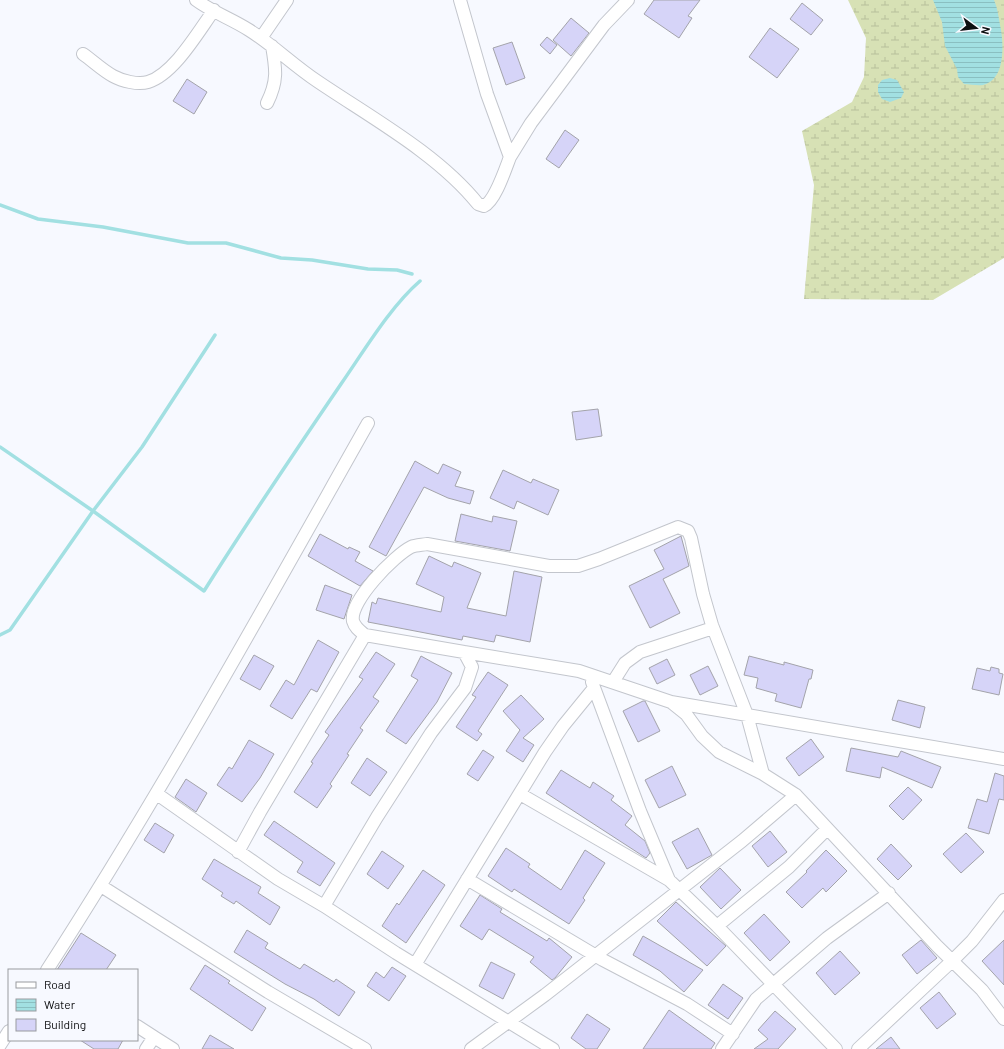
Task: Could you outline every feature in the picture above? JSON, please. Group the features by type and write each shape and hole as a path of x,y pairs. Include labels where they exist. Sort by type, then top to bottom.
{"street":[{"path":"196,0 233,19 272,46 315,80 400,136 449,173 481,206 486,206 492,197 510,157 531,123 604,25 628,0"},
{"path":"261,38 286,0"},
{"path":"460,0 487,94 510,157"},
{"path":"83,54 112,75 132,82 147,82 159,77 180,57 214,10"},
{"path":"267,103 275,85 276,75 272,46"},
{"path":"48,969 101,886 156,794 368,423"},
{"path":"763,774 746,714 703,594 691,538 688,531 678,526 599,559 578,566 549,566 427,544 412,546 400,553 361,596 354,613 353,620 357,629 365,635 555,666 614,682 671,702 746,714 1004,759"},
{"path":"614,682 631,657 640,652 714,628"},
{"path":"238,852 260,812 365,635"},
{"path":"324,906 377,817 427,739 465,688 472,667 464,652"},
{"path":"588,674 640,810 669,880"},
{"path":"416,963 563,726 594,688"},
{"path":"671,702 686,714 702,736 719,752 763,774 796,795 952,961 982,990 1004,1019"},
{"path":"156,794 278,879 324,906 396,953 416,963 507,1022 553,1049"},
{"path":"520,794 669,880 717,926 836,1049"},
{"path":"471,1049 545,995 742,841 796,795"},
{"path":"717,926 789,867 827,829"},
{"path":"467,879 595,955 687,1004 733,1034"},
{"path":"101,886 268,992 365,1049"},
{"path":"722,1049 756,999 827,938 889,893"},
{"path":"858,1049 972,941 1004,900"},
{"path":"138,1027 173,1049"},
{"path":"0,1046 8,1033"},
{"path":"146,1049 154,1037"}],"green space":[{"path":"848,0 1004,0 1004,258 933,300 804,299 814,185 802,131 852,102 864,77 866,38"}],"water":[{"path":"933,0 994,0 1001,30 1002,55 999,71 990,82 983,85 964,84 958,77 957,69 945,46 942,22"},
{"path":"890,78 897,80 904,92 901,98 890,102 882,99 878,92 878,85 882,80"}],"building":[{"path":"654,0 700,0 688,16 692,18 679,38 644,14"},
{"path":"802,3 823,20 811,35 790,19"},
{"path":"571,18 589,33 571,56 553,40"},
{"path":"770,28 799,49 777,78 749,57"},
{"path":"547,37 557,45 550,54 540,45"},
{"path":"512,42 525,78 506,85 493,48"},
{"path":"187,79 207,92 194,114 173,101"},
{"path":"565,130 579,140 559,168 546,159"},
{"path":"598,409 602,436 576,440 572,412"},
{"path":"415,461 438,474 443,464 461,472 455,486 474,491 470,504 448,498 424,487 386,556 369,547"},
{"path":"503,470 531,483 533,479 559,490 548,515 517,501 514,509 490,498"},
{"path":"461,514 492,522 493,516 517,521 510,551 455,541"},
{"path":"320,534 348,549 349,547 360,552 355,561 373,571 360,586 308,556"},
{"path":"681,536 689,566 663,579 680,613 650,628 629,586 664,569 654,550"},
{"path":"429,556 452,567 454,562 481,573 467,608 506,616 514,571 542,577 530,642 496,635 494,642 463,636 462,640 368,622 372,602 376,604 378,598 441,612 444,597 416,584"},
{"path":"325,585 352,595 344,619 316,610"},
{"path":"318,640 339,652 317,692 311,689 292,719 270,706 286,680 294,685"},
{"path":"376,652 395,664 373,697 379,701 360,728 363,730 330,784 332,786 317,808 294,792 313,763 311,762 329,735 325,732 363,679 359,677"},
{"path":"254,655 274,666 260,690 240,679"},
{"path":"421,656 452,673 437,702 406,744 386,731 418,680 411,676"},
{"path":"749,656 784,665 784,662 813,670 801,708 775,701 777,694 756,688 758,678 744,675"},
{"path":"667,659 675,675 657,684 649,668"},
{"path":"708,666 718,686 700,695 690,675"},
{"path":"991,667 999,669 999,673 1003,674 999,695 972,689 977,668 990,671"},
{"path":"488,672 508,685 478,731 482,734 477,741 456,727 476,697 472,695"},
{"path":"521,695 544,719 523,738 534,745 523,762 506,751 520,730 503,711"},
{"path":"898,700 925,707 920,728 892,720"},
{"path":"645,701 660,731 638,742 623,711"},
{"path":"811,739 824,757 799,776 786,758"},
{"path":"249,740 274,754 260,778 242,802 217,785 229,767 232,769"},
{"path":"851,748 898,757 901,751 941,767 932,788 882,767 880,778 846,771"},
{"path":"483,750 494,757 478,781 467,774"},
{"path":"367,758 387,772 370,796 351,783"},
{"path":"672,766 686,795 659,808 645,780"},
{"path":"561,770 590,788 593,782 614,796 611,800 632,816 625,825 645,841 650,853 646,858 546,793"},
{"path":"995,773 1004,776 1004,800 999,799 989,834 968,828 977,799 987,802"},
{"path":"186,779 207,793 196,812 175,797"},
{"path":"908,787 922,800 903,820 889,806"},
{"path":"274,821 335,863 320,886 297,872 303,862 264,835"},
{"path":"155,823 174,835 164,853 144,840"},
{"path":"698,828 712,855 687,869 672,842"},
{"path":"770,831 787,852 768,867 752,846"},
{"path":"966,833 984,852 961,873 943,854"},
{"path":"891,844 912,866 898,880 877,859"},
{"path":"506,848 530,864 528,867 561,890 585,850 605,863 583,898 585,900 569,924 514,889 512,892 488,876"},
{"path":"826,850 847,871 826,892 823,888 802,908 786,892 807,872 806,871"},
{"path":"382,851 404,866 388,889 367,874"},
{"path":"214,859 261,887 258,893 280,907 270,925 236,901 234,904 221,896 223,893 202,879"},
{"path":"720,868 741,890 721,909 700,887"},
{"path":"423,870 445,885 406,943 382,926 397,903 399,905"},
{"path":"480,895 502,909 500,912 547,941 549,938 572,957 555,978 552,980 530,962 534,957 489,929 482,940 460,926"},
{"path":"676,902 726,946 707,966 657,921"},
{"path":"764,914 790,942 770,961 744,933"},
{"path":"247,930 268,943 265,948 300,969 304,964 334,982 336,979 355,992 339,1016 314,999 285,984 234,952"},
{"path":"81,933 116,955 107,969 58,969"},
{"path":"643,936 703,970 684,992 660,971 633,955"},
{"path":"921,940 937,958 917,974 902,955"},
{"path":"1004,940 1004,985 982,961"},
{"path":"840,951 860,973 835,995 816,973"},
{"path":"491,962 515,974 503,999 479,986"},
{"path":"205,965 230,981 228,983 266,1008 252,1031 190,989"},
{"path":"392,967 406,976 389,1001 367,986 376,972 384,978"},
{"path":"723,984 743,998 728,1019 708,1005"},
{"path":"939,992 956,1014 937,1029 920,1008"},
{"path":"669,1010 715,1043 711,1049 643,1049"},
{"path":"775,1011 796,1029 778,1049 754,1049 768,1039 758,1030"},
{"path":"587,1014 610,1029 597,1049 586,1049 571,1038"},
{"path":"210,1035 234,1049 202,1049"},
{"path":"891,1037 900,1049 876,1049"},
{"path":"82,1041 122,1041 118,1049 94,1049"}],"waterway":[{"path":"0,205 38,219 103,227 188,243 226,243 281,258 312,260 368,269 397,270 412,274"},
{"path":"0,447 93,511 204,591 271,487 368,344 398,303 420,281"},
{"path":"0,635 10,630 93,511 142,447 215,335"}]}
